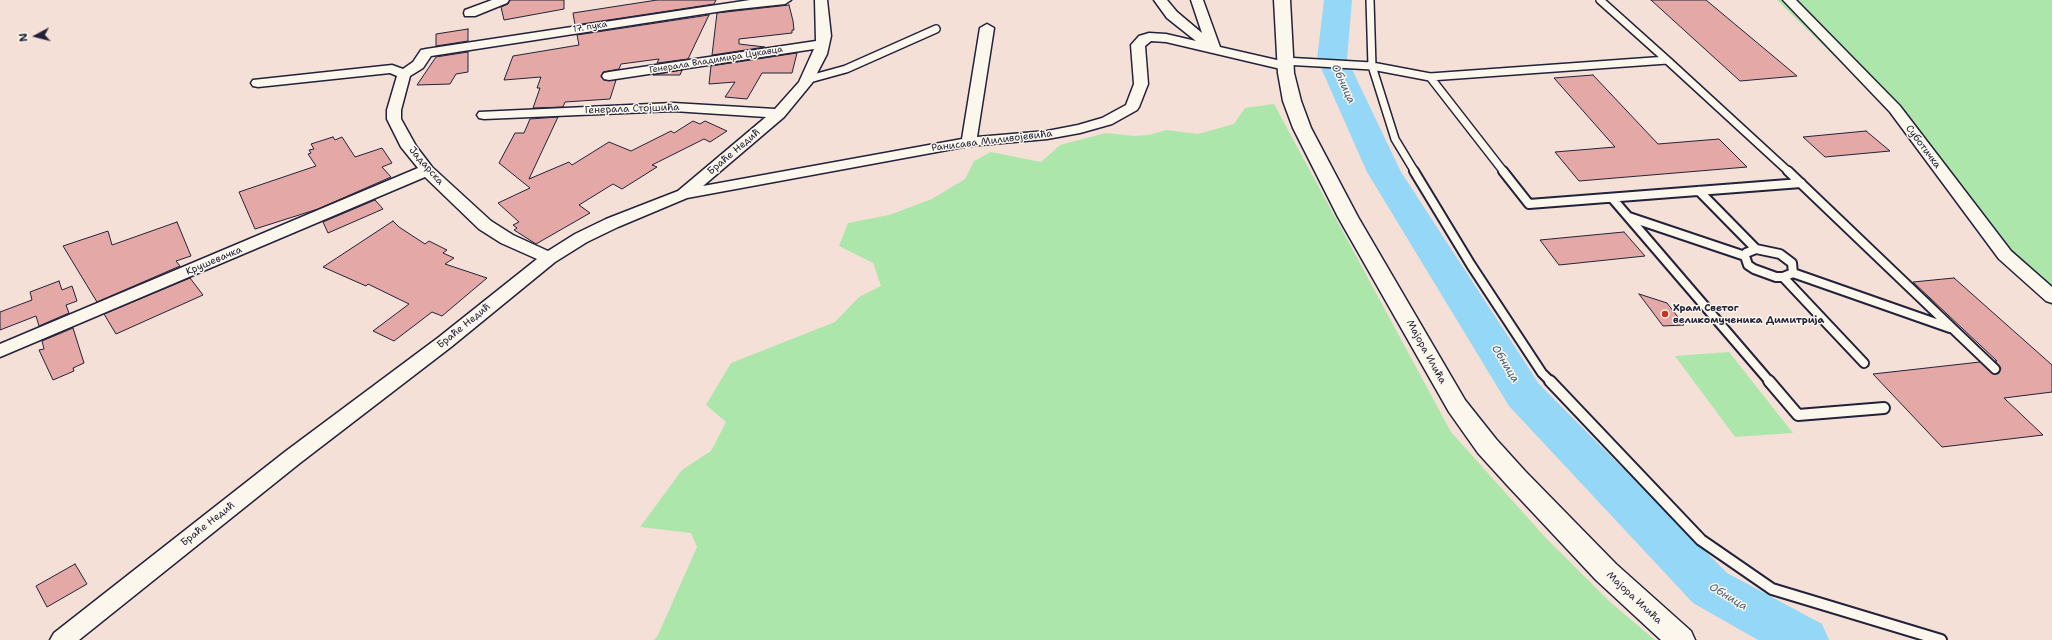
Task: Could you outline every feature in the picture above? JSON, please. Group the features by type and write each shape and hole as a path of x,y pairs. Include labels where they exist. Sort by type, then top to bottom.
{"main road":[{"name":"Мајора Илића","path":"1282,0 1284,63 1292,101 1315,155 1457,406 1474,430 1516,478 1606,572 1681,640"}],"street":[{"path":"470,13 503,0"},
{"name":"17. пука","path":"404,74 418,65 426,53 729,6 785,0"},
{"name":"Браће Недић","path":"62,640 293,457 445,342 549,258 581,238 612,223 684,194 779,114 806,80 816,63 823,44 824,36 820,0"},
{"name":"Ранисава Миливојевића","path":"1160,0 1172,15 1215,50"},
{"path":"1197,0 1215,50"},
{"name":"Суботичка","path":"1789,0 1895,109 2005,255 2052,297"},
{"path":"969,142 987,28"},
{"name":"Ранисава Миливојевића","path":"684,194 969,142 1047,135 1080,129 1120,115 1132,107 1141,84 1138,45 1144,39 1166,38 1215,50 1284,63"},
{"name":"Генерала Владимира Цукавца","path":"609,76 823,44"},
{"path":"258,83 392,69 404,74"},
{"name":"Јадарска","path":"404,74 396,97 394,118 408,147 427,170 490,229 549,258"},
{"name":"Генерала Стојшића","path":"484,115 673,107 779,114"},
{"name":"Крушевачка","path":"0,351 427,170"}],"lane":[{"path":"1370,0 1367,66 1395,139 1470,265 1542,373 1701,540 1772,589 1940,640"},
{"path":"1600,0 1801,183 1995,369"},
{"path":"806,80 846,69 936,29"},
{"path":"1284,63 1308,62 1367,66 1430,77 1667,60"},
{"path":"1430,77 1529,204 1801,183"},
{"path":"1699,191 1756,249"},
{"path":"1612,198 1798,415 1884,408"},
{"path":"1628,216 1745,256"},
{"path":"1745,256 1746,253 1756,249 1780,254 1792,263 1793,273"},
{"path":"1745,256 1748,265 1760,273 1783,278 1864,363"},
{"path":"1783,278 1793,273 1954,329"}],"green space":[{"path":"1777,0 2052,0 2052,306 1995,253 1887,108"},
{"path":"1274,104 1451,432 1545,537 1609,601 1655,640 654,640 658,635 697,547 691,533 640,527 682,470 711,451 726,422 706,405 731,363 835,322 859,297 881,286 873,263 839,246 848,223 889,215 932,199 965,179 974,161 991,152 1041,162 1060,145 1106,133 1134,136 1149,135 1166,130 1198,134 1234,124 1245,108"},
{"path":"1729,352 1793,433 1735,437 1675,356"}],"building":[{"path":"510,0 564,0 564,9 504,20 501,7 508,4"},
{"path":"657,0 716,0 714,4 575,25 573,13"},
{"path":"1651,0 1706,0 1797,76 1740,81"},
{"path":"789,5 794,30 792,30 792,33 739,39 739,44 765,47 712,55 717,13"},
{"path":"709,15 688,59 657,63 659,59 621,64 619,69 603,72 601,77 604,80 616,80 610,99 565,102 563,107 533,108 540,88 537,88 541,77 504,80 513,56 579,45 577,35"},
{"path":"468,29 468,41 436,46 436,34"},
{"path":"468,52 468,72 456,74 450,84 417,85 436,57"},
{"path":"797,53 792,73 762,73 747,99 725,97 735,82 709,84 711,66"},
{"path":"682,70 680,75 653,75"},
{"path":"1593,75 1658,144 1719,139 1747,167 1579,181 1555,152 1615,147 1554,78"},
{"path":"558,117 529,179 569,162 572,165 609,142 631,151 671,131 674,133 693,121 700,124 705,121 727,131 710,142 704,139 652,165 657,167 622,189 613,184 579,205 590,213 536,244 514,230 517,228 513,225 519,222 498,203 530,188 499,163 515,133 524,133 530,119"},
{"path":"1866,131 1890,151 1825,157 1803,137"},
{"path":"333,137 335,140 342,137 355,157 382,148 392,163 382,167 391,177 318,209 255,229 239,192 316,166 308,154 311,153 309,150 314,149 311,144"},
{"path":"375,200 383,209 328,233 323,222"},
{"path":"393,221 399,227 425,244 429,241 447,250 443,253 454,258 445,264 487,278 442,316 432,312 394,341 373,331 409,304 368,284 366,286 323,267"},
{"path":"177,222 191,256 176,261 180,266 97,302 63,246 108,231 112,245"},
{"path":"1624,232 1645,256 1559,265 1540,240"},
{"path":"190,278 203,295 116,334 104,314"},
{"path":"1954,278 2052,365 2052,392 2004,398 2043,435 1942,447 1873,374 1980,362 1993,374 1999,373 2001,368 1995,361 1997,361 1913,282"},
{"path":"59,281 62,290 72,286 77,301 66,305 69,313 39,326 36,316 0,330 0,312 32,300 30,292"},
{"name":"Храм Светог великомученика Димитрија","path":"1639,294 1667,303 1684,325 1663,326"},
{"path":"73,328 84,363 73,368 74,371 53,380 39,350 44,349 42,341"},
{"path":"75,564 87,584 47,607 36,586"}],"waterway":[{"name":"Обница","path":"1338,0 1332,59 1384,172 1524,395 1710,588 1804,640"}],"place":[{"name":"Храм Светог великомученика Димитрија","path":"1665,314"}]}
